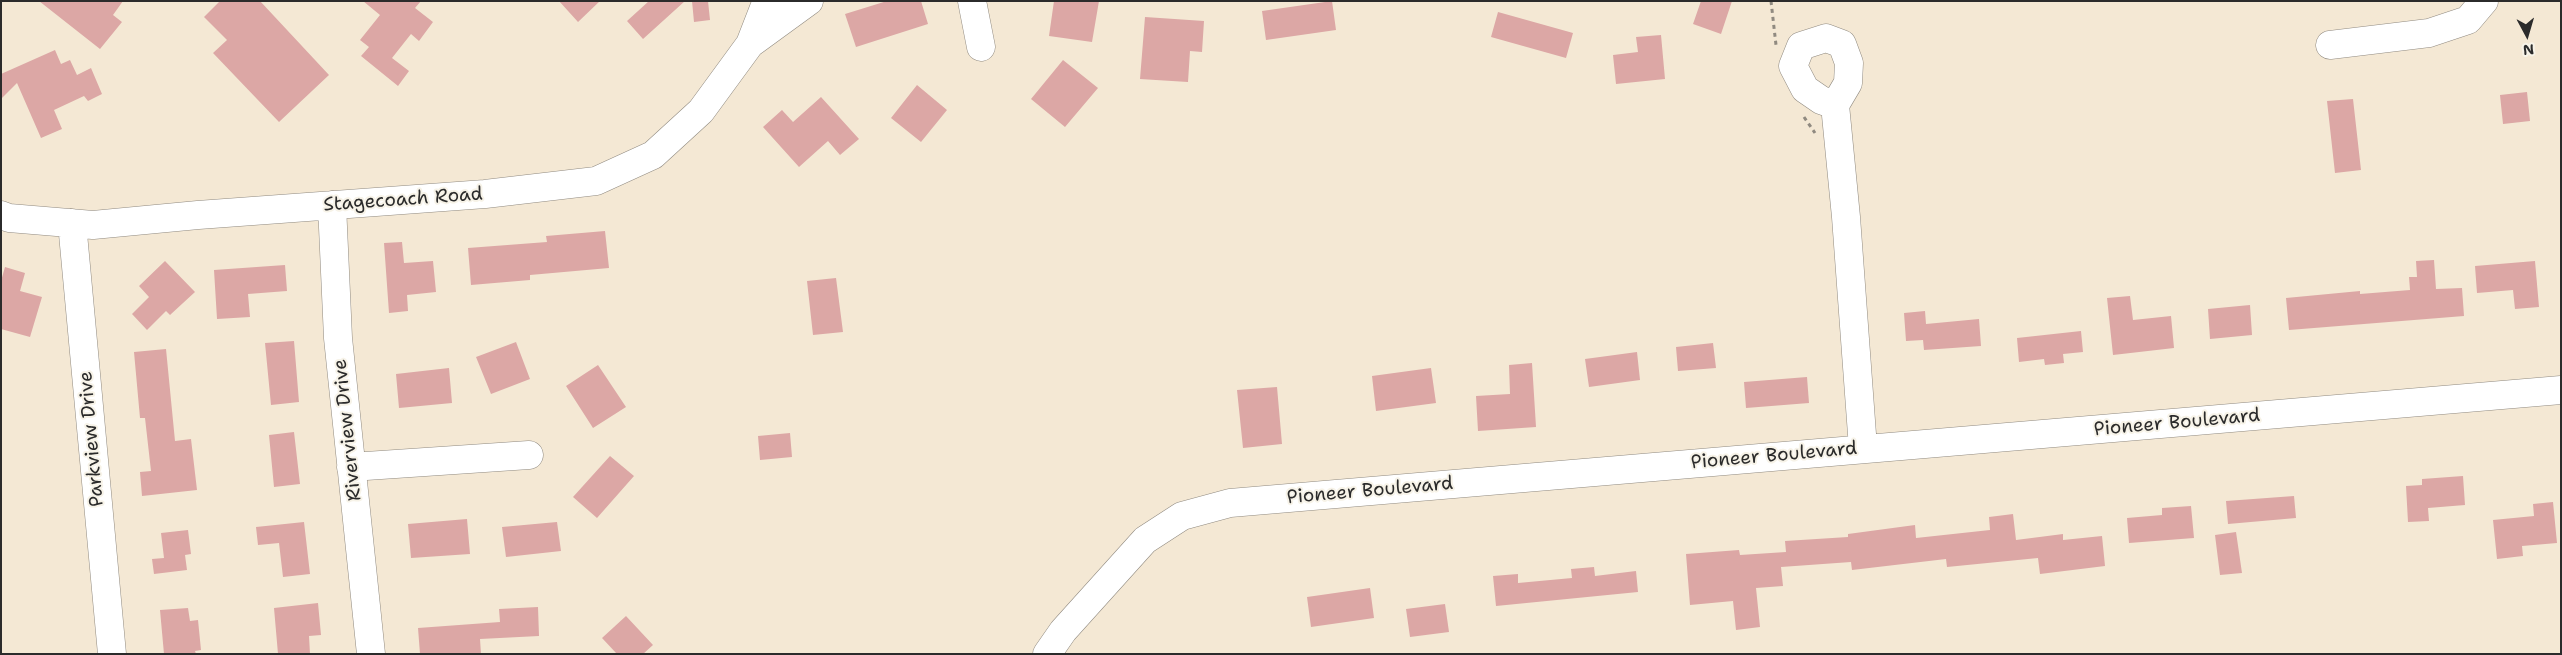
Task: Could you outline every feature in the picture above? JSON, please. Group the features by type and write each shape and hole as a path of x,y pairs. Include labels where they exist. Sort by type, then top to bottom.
{"street":[{"name":"Stagecoach Road","path":"1,215 94,225 485,194 596,181 653,155 701,111 750,44 764,8 771,1"},
{"name":"Stagecoach Road","path":"750,44 809,1"},
{"path":"972,1 981,47"},
{"path":"2330,46 2429,33 2468,20 2484,1"},
{"path":"1835,105 1846,217 1863,448"},
{"name":"Riverview Drive","path":"332,205 338,338 371,654"},
{"name":"Parkview Drive","path":"72,224 112,654"},
{"name":"Pioneer Boulevard","path":"1047,654 1063,631 1145,540 1182,516 1230,503 2561,390"},
{"path":"351,466 529,455"}],"path":[{"path":"1771,1 1777,47"},
{"path":"1803,115 1817,137"}],"building":[{"path":"39,1 123,1 113,15 122,22 100,49"},
{"path":"220,1 260,1 329,75 279,122 213,53 227,40 204,17"},
{"path":"363,1 421,1 415,8 433,22 419,41 411,34 392,58 409,71 398,86 361,56 369,47 360,40 380,15"},
{"path":"559,1 600,1 578,22"},
{"path":"649,1 685,1 643,39 627,21"},
{"path":"692,1 708,1 710,20 694,22"},
{"path":"887,1 921,1 928,24 856,47 845,14"},
{"path":"1054,1 1099,1 1092,42 1049,36"},
{"path":"1332,1 1336,30 1266,40 1262,11"},
{"path":"1701,1 1732,1 1721,34 1693,24"},
{"path":"1498,12 1573,33 1566,58 1491,37"},
{"path":"1145,17 1204,21 1202,52 1190,51 1188,82 1140,79"},
{"path":"1661,35 1665,79 1616,84 1613,55 1638,52 1636,37"},
{"path":"55,50 61,64 70,60 77,75 91,68 102,94 88,101 84,96 54,110 62,129 41,138 17,83 1,99 1,74"},
{"path":"1063,60 1098,88 1065,127 1031,99"},
{"path":"917,85 947,110 921,142 891,118"},
{"path":"2527,92 2530,121 2503,124 2500,95"},
{"path":"821,97 859,139 840,155 828,141 799,167 763,127 782,110 793,122"},
{"path":"2353,99 2361,170 2335,173 2327,101"},
{"path":"605,231 609,268 530,275 530,280 471,285 468,248 547,242 546,236"},
{"path":"402,242 404,263 433,261 436,292 407,295 408,311 389,313 384,243"},
{"path":"2434,260 2436,289 2462,288 2464,316 2289,330 2286,298 2360,291 2360,294 2410,290 2409,277 2417,277 2416,261"},
{"path":"165,261 195,292 170,315 166,311 147,330 132,314 149,297 139,286"},
{"path":"2535,261 2539,307 2515,309 2513,290 2477,293 2475,266"},
{"path":"285,265 287,291 248,294 250,317 217,319 214,270"},
{"path":"5,267 25,273 20,291 42,297 30,337 1,329 1,281"},
{"path":"836,278 843,332 813,335 807,281"},
{"path":"2130,296 2133,320 2171,316 2174,348 2113,355 2107,298"},
{"path":"2250,305 2252,335 2210,339 2208,309"},
{"path":"1925,311 1926,324 1979,319 1981,346 1924,350 1923,340 1906,341 1904,313"},
{"path":"2081,331 2083,352 2063,354 2064,363 2045,365 2044,359 2019,362 2017,338"},
{"path":"294,341 299,402 271,405 265,343"},
{"path":"516,342 530,379 491,394 476,357"},
{"path":"1713,343 1716,368 1678,371 1676,347"},
{"path":"166,349 175,441 191,439 197,490 142,496 140,472 151,471 145,418 140,418 134,352"},
{"path":"1637,352 1640,380 1589,387 1585,359"},
{"path":"1532,363 1536,427 1478,431 1476,396 1510,394 1509,365"},
{"path":"598,365 626,407 593,428 566,386"},
{"path":"449,368 452,403 399,408 396,374"},
{"path":"1431,368 1436,403 1376,411 1372,376"},
{"path":"1807,377 1809,403 1746,408 1744,382"},
{"path":"1277,387 1282,444 1243,448 1237,390"},
{"path":"294,432 300,484 274,487 269,435"},
{"path":"790,433 792,457 760,460 758,436"},
{"path":"610,456 634,476 597,518 573,497"},
{"path":"2463,476 2465,505 2428,508 2429,521 2408,522 2406,486 2422,485 2422,479"},
{"path":"2294,496 2296,518 2228,524 2226,501"},
{"path":"2553,502 2557,543 2522,546 2523,556 2497,559 2493,520 2534,516 2533,504"},
{"path":"2191,506 2194,538 2129,543 2127,518 2162,515 2162,508"},
{"path":"2013,514 2016,540 2063,534 2063,540 2102,536 2105,566 2040,574 2038,558 1947,567 1946,559 1852,570 1851,562 1781,567 1783,586 1756,588 1760,627 1736,630 1733,601 1690,605 1686,554 1739,550 1740,555 1786,552 1785,541 1848,537 1848,534 1915,525 1916,538 1990,530 1989,517"},
{"path":"467,519 470,554 411,558 408,524"},
{"path":"304,522 310,574 283,577 279,543 258,545 256,527"},
{"path":"557,522 561,551 506,557 502,527"},
{"path":"188,530 191,554 185,555 187,570 154,574 152,559 164,558 161,533"},
{"path":"2236,532 2242,573 2220,575 2215,535"},
{"path":"1594,567 1595,576 1636,571 1638,592 1496,606 1493,576 1518,574 1518,583 1572,578 1571,569"},
{"path":"1370,588 1374,618 1311,627 1307,597"},
{"path":"318,603 321,635 309,636 310,654 278,654 274,608"},
{"path":"1445,604 1449,632 1410,637 1406,609"},
{"path":"538,607 539,636 480,639 481,654 420,654 418,628 500,622 499,609"},
{"path":"188,608 190,621 198,620 201,650 195,651 196,654 164,654 160,610"},
{"path":"626,616 653,645 643,654 617,654 602,638"}]}
